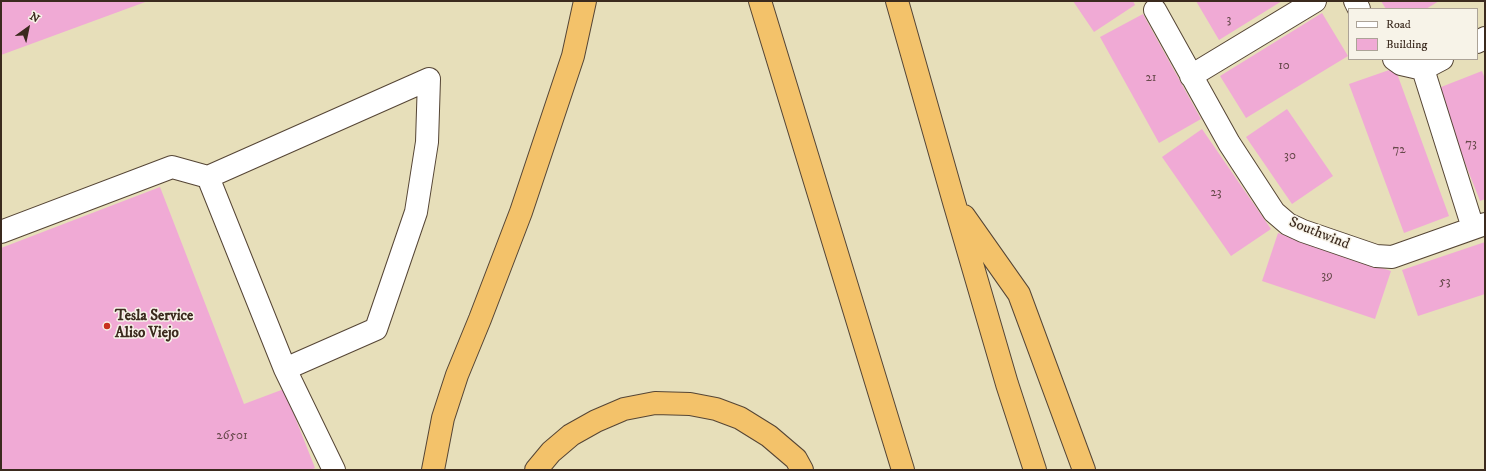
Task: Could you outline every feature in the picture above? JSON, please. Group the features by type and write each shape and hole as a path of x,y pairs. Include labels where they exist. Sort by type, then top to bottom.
{"highway":[{"path":"433,470 447,404 521,212 573,56 585,1"},
{"path":"760,1 903,470"},
{"path":"897,1 1007,384 1035,470"},
{"path":"954,202 1019,294 1084,470"},
{"path":"536,470 550,452 571,435 596,421 624,409 655,403 690,404 709,408 740,418 770,436 796,459 802,470"}],"street":[{"path":"1191,76 1315,1"},
{"name":"Southwind","path":"1155,10 1233,150 1274,212 1288,224 1303,231 1376,256 1392,257 1479,226 1433,64"},
{"path":"1395,60 1401,64 1433,64"},
{"path":"1,232 172,167 208,177 429,79 427,142 416,212 376,330 285,369"},
{"path":"208,177 285,369 334,470"}],"building":[{"path":"1,1 148,1 1,55"},
{"path":"1073,1 1133,1 1135,5 1094,32"},
{"path":"1196,1 1282,1 1219,40"},
{"path":"1381,1 1439,1 1428,8 1385,8"},
{"path":"1322,13 1348,56 1246,118 1220,76"},
{"path":"1143,14 1201,119 1159,143 1100,37"},
{"path":"1395,68 1449,216 1404,233 1349,84"},
{"path":"1482,71 1485,79 1485,199 1480,201 1436,89"},
{"path":"1287,109 1333,176 1292,204 1246,137"},
{"path":"1202,129 1271,229 1231,256 1162,157"},
{"name":"Tesla Service Aliso Viejo","path":"160,187 244,404 284,389 315,468 310,470 1,470 1,248"},
{"path":"1278,233 1391,271 1375,319 1262,281"},
{"path":"1485,242 1485,294 1418,316 1402,270"}],"place":[{"name":"Tesla Service Aliso Viejo","path":"107,326"}]}
